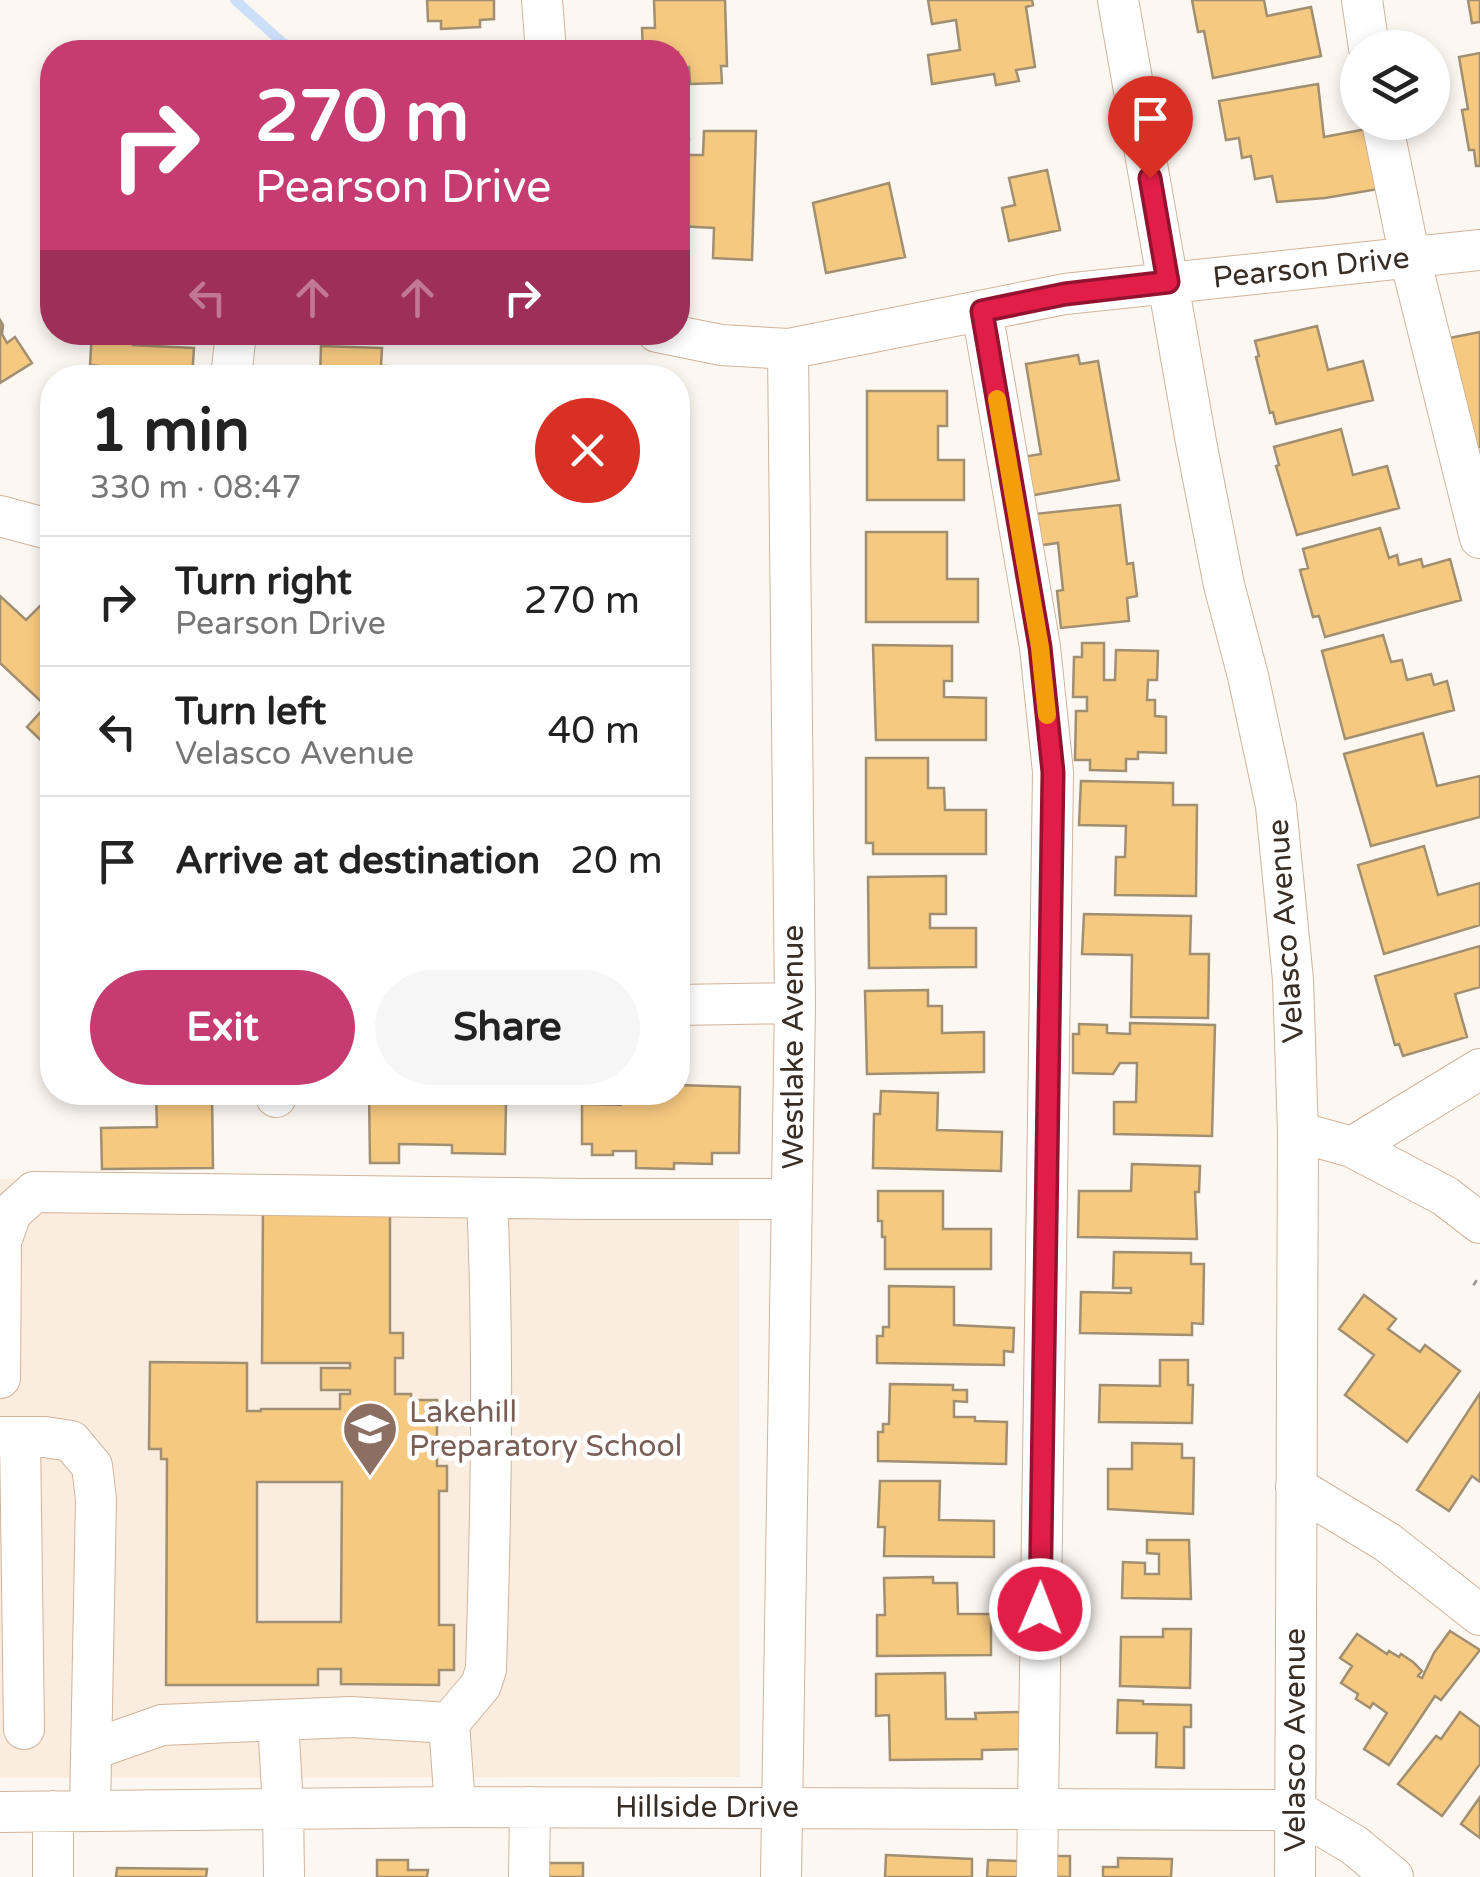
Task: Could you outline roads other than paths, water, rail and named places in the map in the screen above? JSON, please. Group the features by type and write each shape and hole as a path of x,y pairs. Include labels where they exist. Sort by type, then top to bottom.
{"street":[{"path":"542,0 545,40"},
{"name":"Velasco Avenue","path":"1118,0 1224,585 1276,806 1293,980 1298,1132 1295,1877"},
{"path":"1362,0 1366,30"},
{"path":"1386,140 1410,258 1480,538"},
{"name":"Pearson Drive","path":"788,349 1065,294 1480,250"},
{"path":"982,311 1040,647 1053,772 1036,1877"},
{"path":"690,339 721,345 788,349"},
{"name":"Westlake Avenue","path":"781,1877 795,1004 788,349"},
{"path":"0,516 40,527"},
{"path":"690,1006 795,1004"},
{"path":"1352,1147 1480,1069"},
{"path":"1298,1132 1352,1147 1446,1196 1480,1223"},
{"path":"0,1378 1,1242 11,1213 34,1192 792,1199"},
{"path":"455,1807 449,1723 481,1686 486,1668 490,1548 486,1198"},
{"path":"53,1877 91,1739 96,1499 92,1466 71,1441 10,1437 12,1730 91,1739 162,1725 351,1716 449,1723"},
{"path":"1296,1487 1387,1542 1480,1615"},
{"path":"278,1720 284,1877"},
{"name":"Hillside Drive","path":"0,1812 455,1807 1295,1810"},
{"path":"529,1877 530,1807"},
{"path":"1295,1810 1354,1845 1393,1877"}],"waterway":[{"path":"235,0 280,40"}],"place":[{"name":"Lakehill Preparatory School","path":"370,1478"}]}
